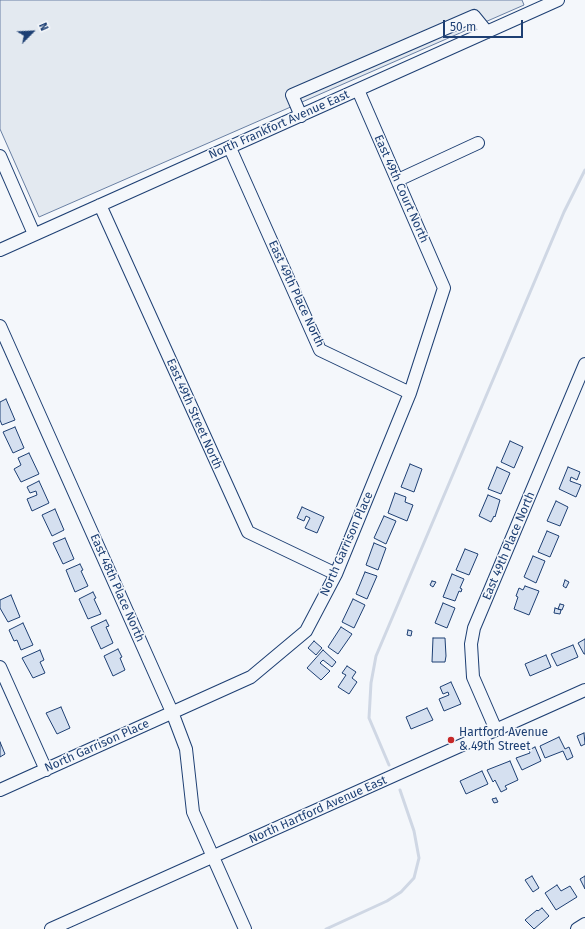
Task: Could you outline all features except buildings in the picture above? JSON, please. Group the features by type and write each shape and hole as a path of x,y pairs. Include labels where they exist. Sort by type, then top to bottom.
{"street":[{"name":"North Frankfort Avenue East","path":"0,250 558,0"},
{"path":"301,116 292,95 474,16 487,32"},
{"name":"East 49th Court North","path":"339,75 352,92 398,180 444,288"},
{"path":"398,180 478,143"},
{"name":"East 49th Place North","path":"230,148 320,350 410,393"},
{"path":"0,156 34,234"},
{"name":"East 49th Street North","path":"100,206 248,532 336,574"},
{"name":"North Garrison Place","path":"0,790 252,677 306,631 336,574 410,393 444,288"},
{"name":"East 48th Place North","path":"0,326 172,712 186,749 193,812 213,857"},
{"name":"East 49th Place North","path":"496,730 473,677 471,644 474,628 585,364"},
{"path":"0,667 46,770"},
{"name":"North Hartford Avenue East","path":"51,929 68,926 213,857 585,690"},
{"path":"213,857 245,929"},
{"path":"577,929 585,924"}],"shaded area":[{"path":"0,0 522,0 524,5 39,217 0,129"}],"waterway":[{"path":"389,765 369,718 371,683 376,656 564,212 585,170"},
{"path":"326,929 387,901 401,892 414,878 419,858 414,831 400,790"}],"place":[{"name":"Hartford Avenue & 49th Street","path":"451,740"}]}
